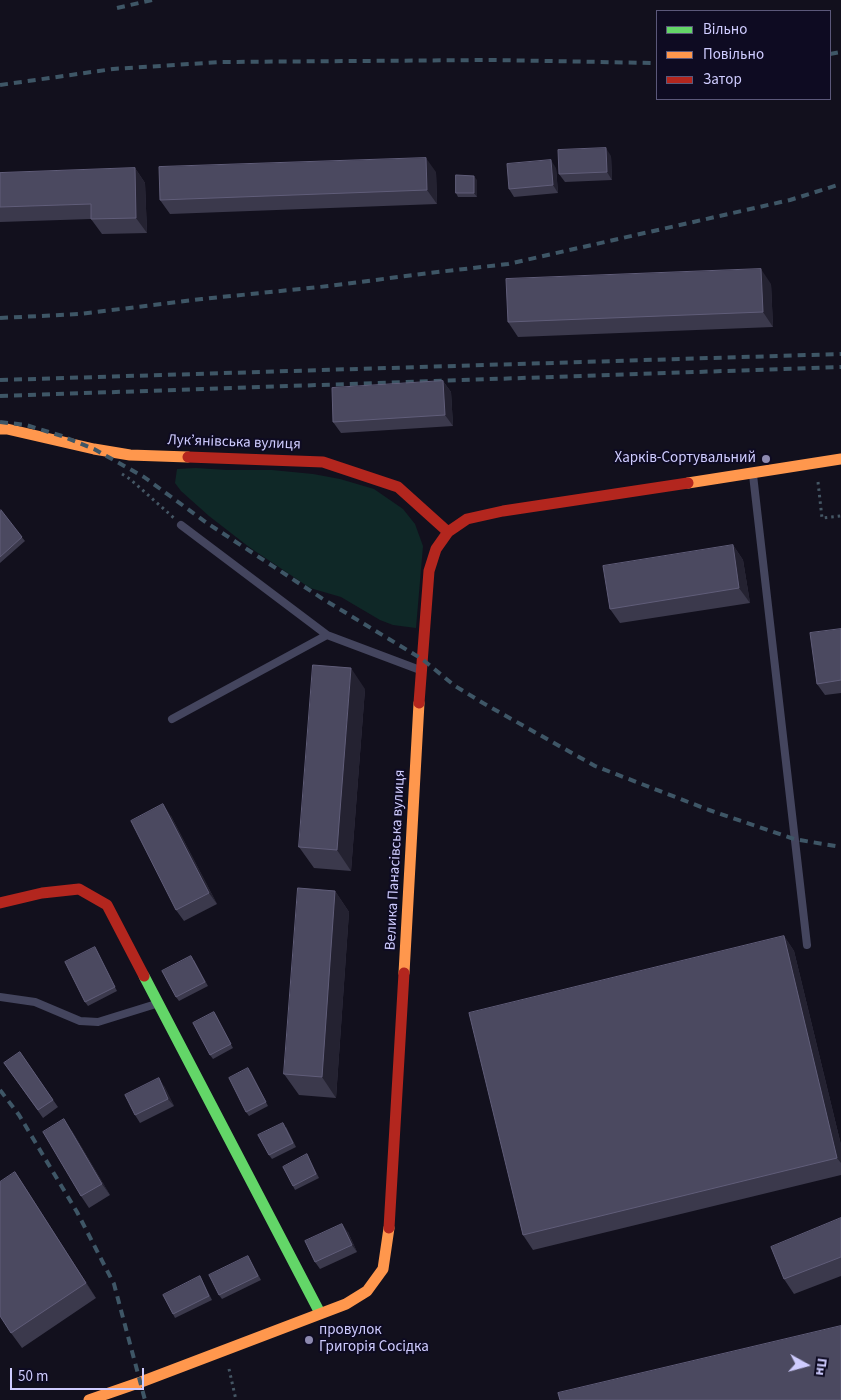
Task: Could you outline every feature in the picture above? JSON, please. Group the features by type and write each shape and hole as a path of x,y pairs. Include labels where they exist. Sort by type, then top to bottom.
{"street":[{"name":"Лук’янівська вулиця","path":"0,429 7,429 94,450 130,454 323,462 398,487 448,532"},
{"name":"Велика Панасівська вулиця","path":"89,1400 346,1304 367,1291 383,1269 388,1237 422,671 430,571 436,549 448,532 467,519 503,511 841,459"},
{"path":"0,903 42,893 79,889 107,905 320,1313"}],"lane":[{"path":"752,473 807,946"},
{"path":"181,525 327,635 422,671"},
{"path":"172,719 327,635"},
{"path":"0,997 35,1002 80,1020 98,1022 158,1003"}],"path":[{"path":"114,470 130,479 181,525"},
{"path":"818,475 822,518 841,516"},
{"path":"226,1350 236,1400"}],"green space":[{"path":"177,469 272,470 340,479 374,489 403,509 415,524 423,546 416,628 393,625 380,620 341,597 310,588 249,547 209,516 181,491 175,483"}],"building":[{"path":"606,148 607,172 559,174 558,150"},
{"path":"426,158 427,190 160,200 159,167"},
{"path":"551,160 553,185 509,189 507,164"},
{"path":"135,168 136,218 91,219 91,204 0,207 0,173"},
{"path":"456,175 474,176 474,193 456,193"},
{"path":"761,269 763,312 508,322 506,279"},
{"path":"443,381 445,415 333,422 332,388"},
{"path":"0,511 22,537 0,557"},
{"path":"733,545 739,588 610,609 603,566"},
{"path":"841,629 841,680 817,684 810,633"},
{"path":"313,665 351,668 337,850 299,847"},
{"path":"163,804 209,893 176,910 131,821"},
{"path":"298,888 335,891 322,1077 284,1074"},
{"path":"784,936 837,1158 523,1235 469,1013"},
{"path":"95,947 115,987 85,1002 65,962"},
{"path":"191,956 205,982 176,997 162,971"},
{"path":"214,1012 231,1044 210,1055 193,1023"},
{"path":"20,1052 53,1100 38,1110 4,1063"},
{"path":"248,1068 266,1102 246,1112 229,1078"},
{"path":"159,1078 168,1099 135,1115 125,1095"},
{"path":"64,1119 102,1184 81,1196 43,1132"},
{"path":"283,1123 293,1143 269,1155 258,1135"},
{"path":"307,1154 316,1174 293,1186 283,1167"},
{"path":"15,1172 86,1283 11,1333 0,1316 0,1182"},
{"path":"841,1218 841,1257 784,1279 771,1247"},
{"path":"342,1224 352,1245 315,1262 305,1241"},
{"path":"248,1256 258,1276 219,1295 209,1275"},
{"path":"200,1276 209,1296 173,1314 163,1295"},
{"path":"841,1326 841,1400 560,1400 558,1393"}],"railway":[{"path":"117,8 152,0"},
{"path":"831,54 841,52"},
{"path":"0,85 113,69 221,62 491,60 656,63"},
{"path":"0,318 80,314 508,264 790,200 841,184"},
{"path":"0,380 841,354"},
{"path":"0,396 841,367"},
{"path":"0,422 26,425 62,436 94,449 144,477 207,523 323,599 422,659 455,686 595,766 709,810 794,839 841,847"},
{"path":"0,1090 19,1115 77,1212 114,1284 145,1400"}],"traffic: fast":[{"path":"144,976 320,1313"}],"traffic: slow":[{"path":"0,429 130,455 188,457"},
{"path":"688,483 841,459"},
{"path":"404,973 419,703"},
{"path":"89,1400 346,1304 367,1291 383,1269 389,1228"}],"traffic: jam":[{"path":"188,457 323,462 398,487 448,532"},
{"path":"419,703 429,571 436,549 448,532 467,519 503,511 688,483"},
{"path":"0,903 42,893 79,889 107,905 144,976"},
{"path":"389,1228 404,973"}],"place":[{"name":"Харків-Сортувальний","path":"766,459"},
{"name":"провулок Григорія Сосідка","path":"309,1340"}]}
